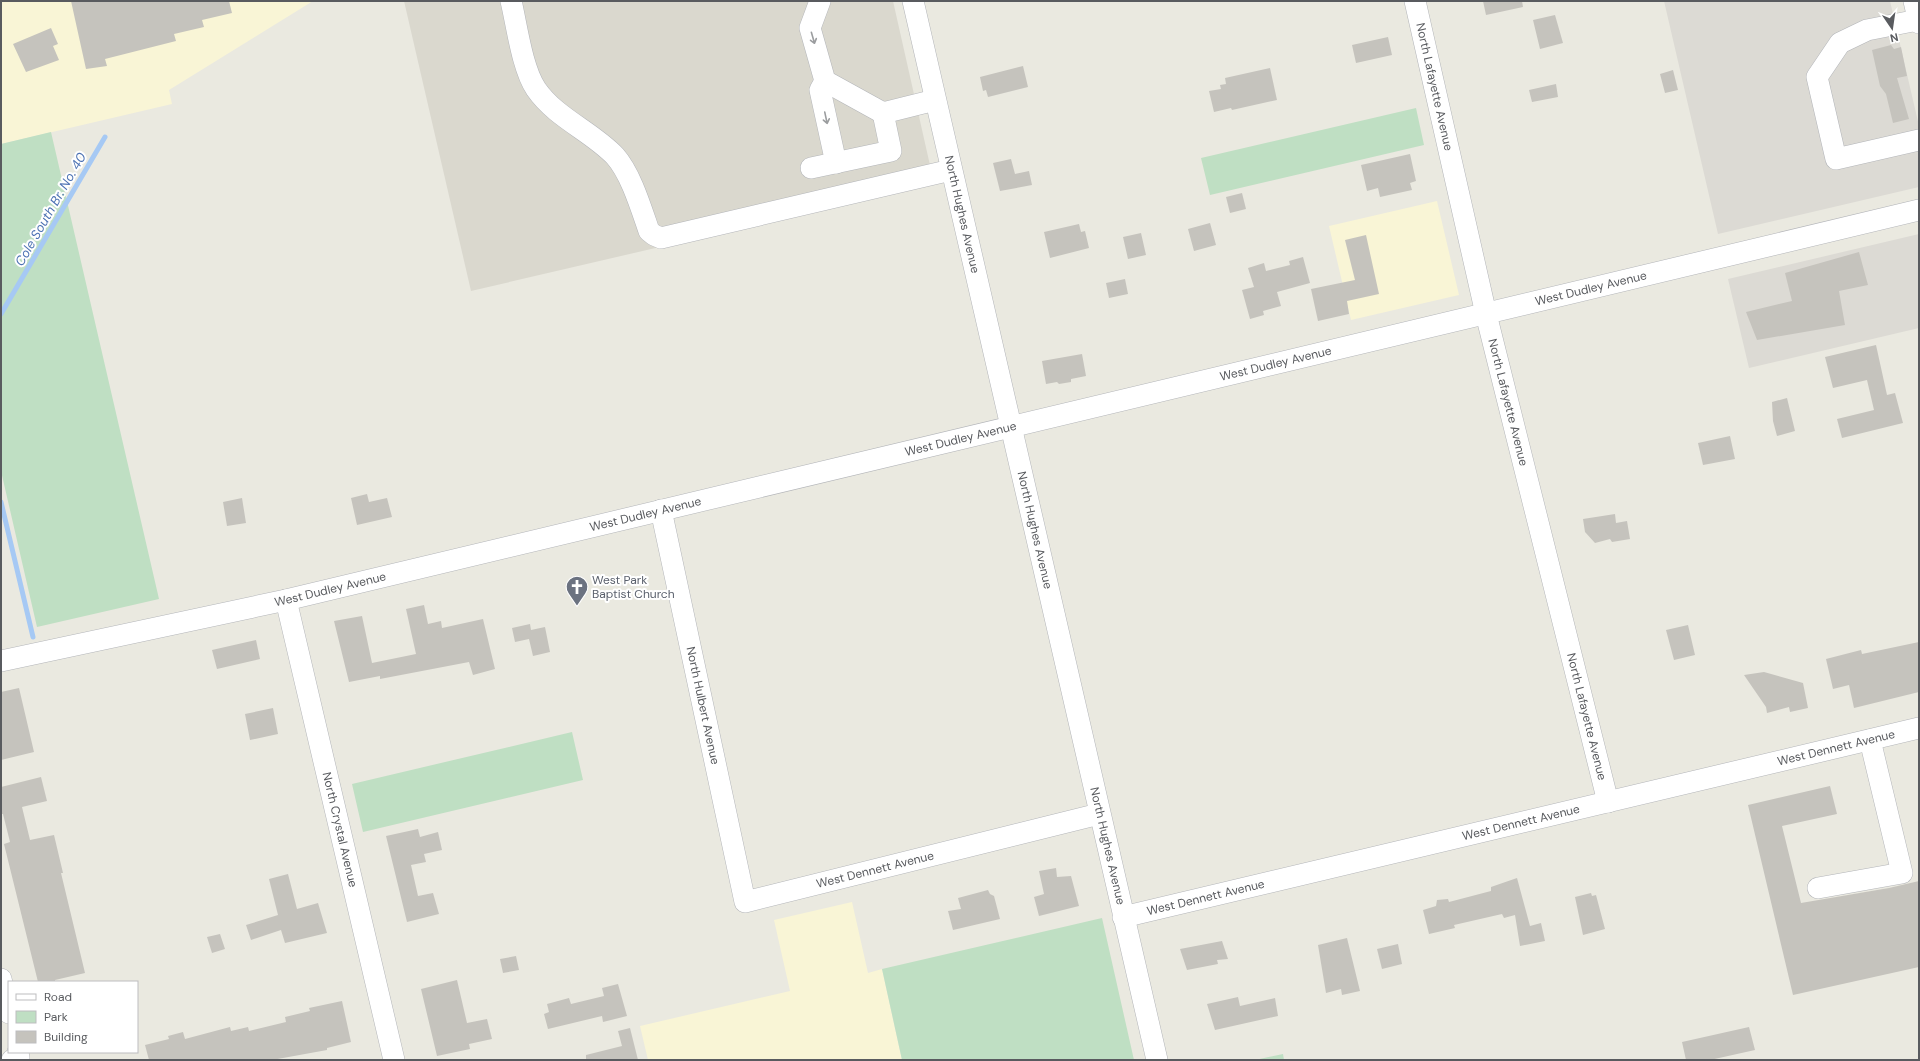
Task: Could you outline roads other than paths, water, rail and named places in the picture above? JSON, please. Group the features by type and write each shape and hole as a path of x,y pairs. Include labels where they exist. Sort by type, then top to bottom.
{"street":[{"path":"511,1 528,72 536,88 549,105 596,139 616,157 634,189 649,231 661,238 951,170"},
{"path":"820,1 810,28 825,81 820,90 836,163"},
{"name":"North Hughes Avenue","path":"913,1 1099,814 1157,1060"},
{"name":"North Lafayette Avenue","path":"1415,1 1486,314 1608,802"},
{"path":"1917,15 1867,30 1840,43 1817,77 1836,159 1919,140"},
{"path":"825,81 882,113 935,100"},
{"path":"811,168 891,150 882,113"},
{"name":"West Dudley Avenue","path":"1,660 286,600 1919,210"},
{"name":"North Hulbert Avenue","path":"661,510 745,902"},
{"name":"North Crystal Avenue","path":"286,600 394,1060"},
{"name":"West Dennett Avenue","path":"1123,917 1919,728"},
{"path":"1818,888 1902,873 1870,740"},
{"name":"West Dennett Avenue","path":"745,902 1099,814"},
{"path":"1,979 8,1009"}],"waterway":[{"name":"Cole South Br. No. 40","path":"1,314 105,137"},
{"name":"Cole South Br. No. 40","path":"1,502 33,637"}],"place":[{"name":"West Park Baptist Church","path":"577,606"}]}
